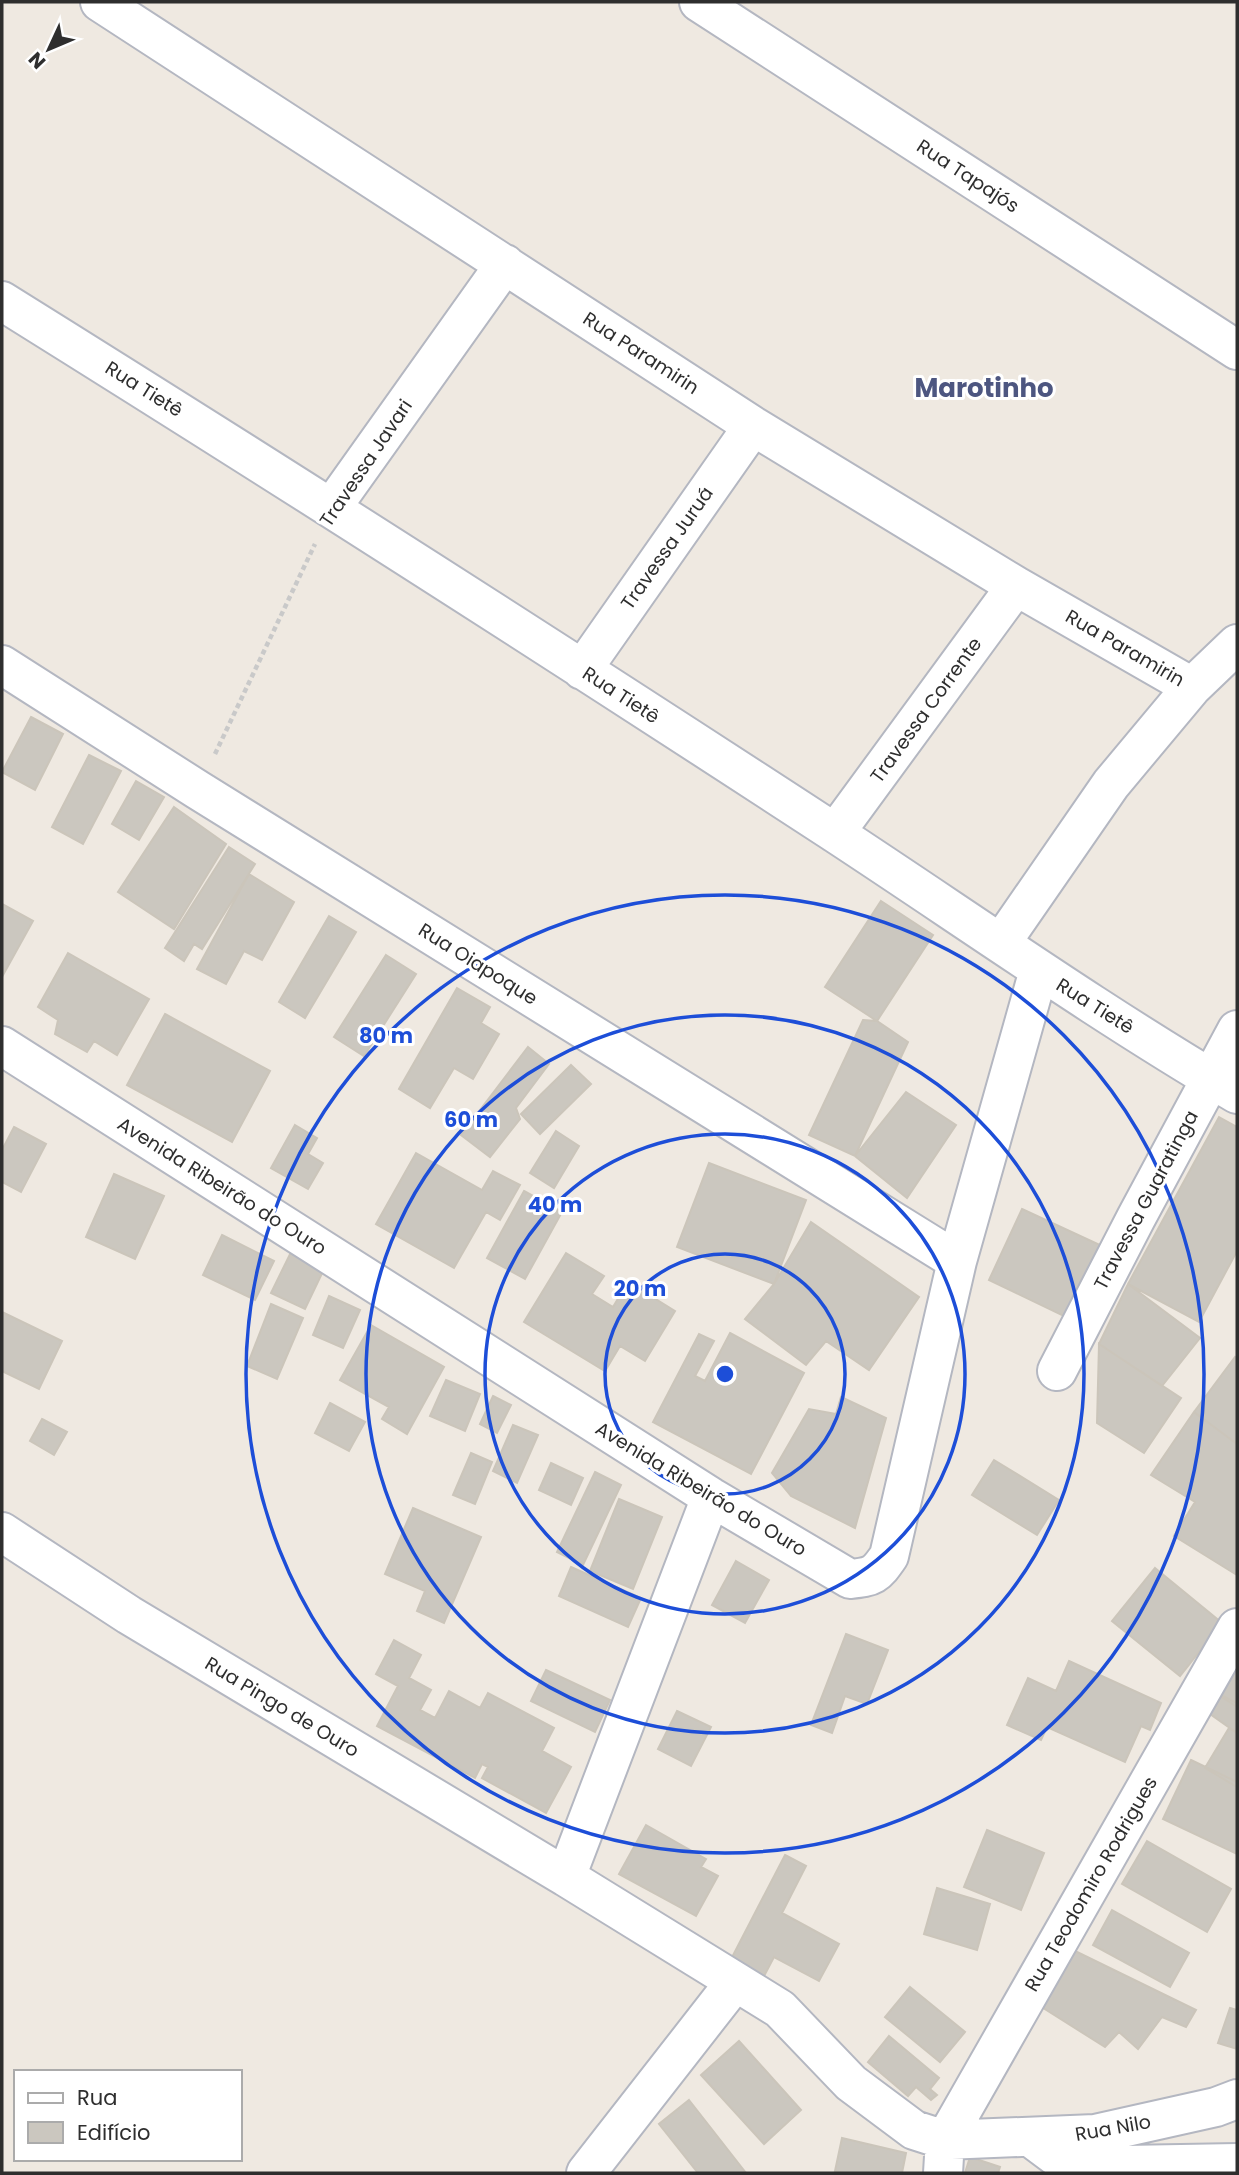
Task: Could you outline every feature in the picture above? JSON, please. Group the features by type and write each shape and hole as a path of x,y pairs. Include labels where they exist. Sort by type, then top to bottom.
{"street":[{"name":"Rua Paramirin","path":"100,2 753,426 1016,586 1192,687"},
{"name":"Rua Tapajós","path":"699,2 1237,350"},
{"name":"Travessa Javari","path":"332,507 505,264"},
{"name":"Rua Tietê","path":"2,301 332,507 1039,970 1224,1086"},
{"name":"Travessa Juruá","path":"582,670 753,426"},
{"name":"Travessa Corrente","path":"835,834 1016,586"},
{"path":"1001,943 1111,784 1192,687 1237,644"},
{"name":"Rua Oiapoque","path":"2,664 198,790 957,1261"},
{"name":"Avenida Ribeirão do Ouro","path":"2,1046 710,1497 850,1578 877,1574 889,1556 957,1261 1039,970"},
{"name":"Travessa Guaratinga","path":"1057,1371 1224,1086 1237,1030"},
{"path":"566,1877 710,1497"},
{"name":"Rua Pingo de Ouro","path":"2,1532 129,1615 566,1877 780,2009 851,2083 915,2130 944,2156"},
{"name":"Rua Teodomiro Rodrigues","path":"944,2156 1237,1628"},
{"path":"586,2173 735,1982"},
{"name":"Rua Nilo","path":"944,2156 1030,2137 1095,2134 1216,2107 1237,2099"},
{"path":"1030,2137 1069,2166 1237,2163"}],"path":[{"name":"Travessa Javari","path":"198,790 332,507"}],"building":[{"path":"31,717 63,734 35,790 2,772"},
{"path":"89,755 121,771 83,844 52,827"},
{"path":"136,781 164,797 139,840 112,824"},
{"path":"174,807 226,844 174,929 118,892"},
{"path":"229,847 255,864 202,949 194,944 184,961 165,948"},
{"path":"249,874 294,902 262,960 244,951 226,984 197,969"},
{"path":"881,901 933,935 877,1021 825,987"},
{"path":"2,904 33,921 2,977"},
{"path":"329,916 356,932 305,1018 279,1002"},
{"path":"68,953 149,999 117,1055 94,1041 87,1052 55,1034 58,1020 38,1007"},
{"path":"386,955 416,974 364,1056 334,1037"},
{"path":"457,988 490,1007 481,1023 499,1034 473,1079 454,1068 430,1108 399,1089"},
{"path":"165,1014 270,1071 232,1142 127,1085"},
{"path":"863,1020 877,1021 908,1042 855,1156 809,1135"},
{"path":"528,1047 549,1064 516,1108 520,1119 490,1157 461,1135"},
{"path":"571,1065 591,1084 540,1134 521,1114"},
{"path":"906,1092 956,1125 907,1198 855,1156"},
{"path":"1219,1117 1237,1127 1237,1251 1199,1322 1128,1284"},
{"path":"295,1125 317,1138 308,1154 323,1163 308,1189 271,1168"},
{"path":"14,1127 46,1144 21,1192 2,1182 2,1150"},
{"path":"556,1131 579,1146 554,1188 530,1173"},
{"path":"416,1153 482,1190 493,1171 520,1185 500,1220 486,1212 454,1268 376,1224"},
{"path":"709,1163 806,1200 774,1284 677,1247"},
{"path":"114,1174 164,1196 135,1259 86,1237"},
{"path":"524,1191 562,1212 525,1279 487,1258"},
{"path":"1022,1209 1102,1246 1068,1318 989,1280"},
{"path":"811,1222 919,1297 869,1370 826,1341 806,1365 745,1319 774,1284"},
{"path":"222,1235 274,1261 255,1300 203,1275"},
{"path":"293,1248 326,1265 305,1309 271,1293"},
{"path":"566,1253 604,1276 592,1294 613,1307 628,1282 675,1311 645,1361 620,1346 605,1371 524,1322"},
{"path":"1128,1284 1200,1338 1162,1386 1099,1344"},
{"path":"329,1296 360,1310 343,1348 313,1335"},
{"path":"271,1304 303,1318 277,1379 247,1366"},
{"path":"2,1312 62,1341 39,1389 2,1371"},
{"path":"371,1325 444,1367 407,1434 382,1419 389,1407 340,1380"},
{"path":"730,1333 804,1373 751,1474 653,1422 699,1334 714,1341 695,1376 705,1381"},
{"path":"1099,1344 1181,1398 1144,1453 1097,1423"},
{"path":"1235,1357 1237,1359 1237,1444 1194,1412"},
{"path":"446,1380 480,1394 465,1431 430,1416"},
{"path":"493,1396 511,1405 497,1433 480,1424"},
{"path":"841,1397 886,1418 855,1528 791,1496 772,1473 809,1409 836,1414"},
{"path":"330,1403 365,1422 349,1451 315,1433"},
{"path":"1194,1412 1237,1444 1237,1575 1174,1536 1195,1502 1151,1475"},
{"path":"42,1419 67,1432 54,1455 30,1441"},
{"path":"513,1425 538,1435 517,1483 493,1471"},
{"path":"471,1453 492,1462 475,1504 453,1495"},
{"path":"994,1460 1059,1500 1037,1535 972,1495"},
{"path":"551,1463 583,1478 571,1505 539,1490"},
{"path":"595,1472 621,1485 583,1565 557,1552"},
{"path":"619,1499 662,1517 633,1589 590,1571"},
{"path":"413,1508 481,1537 444,1623 417,1611 425,1591 385,1574"},
{"path":"736,1561 769,1580 745,1623 712,1605"},
{"path":"571,1567 641,1598 628,1627 559,1596"},
{"path":"1155,1568 1222,1623 1180,1676 1112,1621"},
{"path":"846,1634 888,1650 867,1704 845,1696 832,1733 811,1725"},
{"path":"394,1640 421,1655 409,1678 431,1690 420,1710 435,1718 449,1691 480,1708 488,1693 554,1728 542,1751 571,1767 546,1813 482,1778 488,1767 482,1764 475,1778 377,1726 398,1686 376,1674"},
{"path":"1237,1648 1237,1707 1211,1690"},
{"path":"1069,1661 1161,1703 1150,1730 1141,1726 1125,1762 1047,1727 1041,1740 1007,1725 1028,1678 1056,1691"},
{"path":"546,1670 610,1700 595,1732 531,1701"},
{"path":"1211,1690 1237,1703 1237,1733 1210,1714"},
{"path":"677,1711 711,1727 691,1766 658,1749"},
{"path":"1229,1728 1237,1733 1237,1787 1205,1768"},
{"path":"1191,1760 1237,1782 1237,1854 1163,1819"},
{"path":"646,1825 706,1859 701,1867 718,1876 696,1916 619,1874"},
{"path":"987,1830 1044,1853 1021,1910 964,1887"},
{"path":"1147,1841 1231,1889 1207,1932 1122,1884"},
{"path":"785,1855 806,1866 782,1913 839,1944 819,1981 774,1957 762,1980 729,1963"},
{"path":"937,1888 990,1904 977,1950 924,1934"},
{"path":"1112,1910 1189,1953 1170,1987 1093,1945"},
{"path":"1075,1951 1196,2010 1186,2027 1162,2017 1138,2049 1119,2032 1105,2047 1040,2006"},
{"path":"910,1987 965,2032 940,2062 885,2017"},
{"path":"1230,2008 1237,2010 1237,2049 1218,2043"},
{"path":"889,2036 939,2078 930,2089 937,2095 931,2100 916,2087 908,2096 868,2062"},
{"path":"739,2041 801,2110 764,2144 701,2075"},
{"path":"689,2100 746,2173 698,2173 659,2124"},
{"path":"842,2138 906,2153 902,2173 835,2171"},
{"path":"970,2157 1000,2167 998,2173 965,2173"}],"district":[{"name":"Marotinho","path":"984,388"}]}
